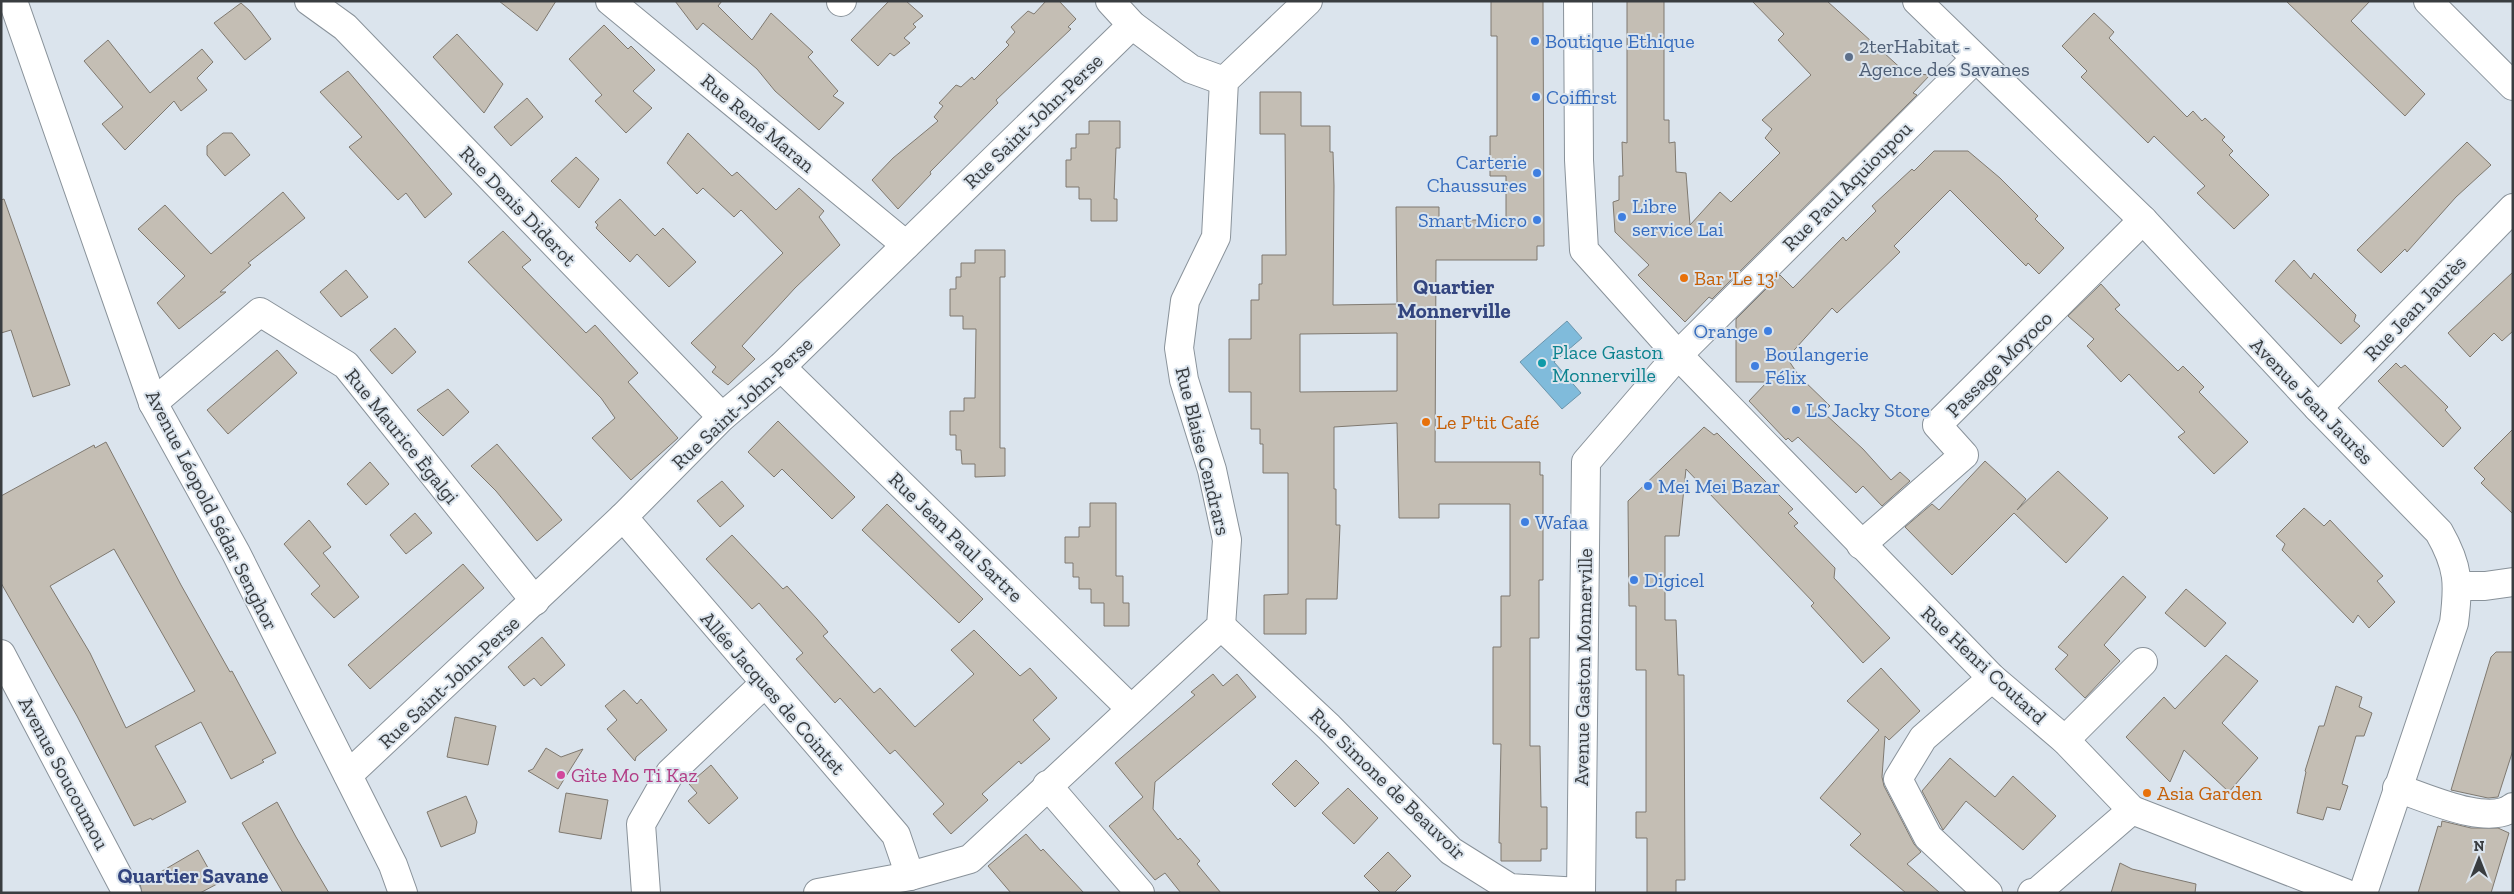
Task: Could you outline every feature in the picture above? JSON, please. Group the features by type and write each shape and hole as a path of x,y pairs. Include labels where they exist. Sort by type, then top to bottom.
{"street":[{"name":"Avenue Léopold Sédar Senghor","path":"14,1 153,403 236,554 393,865 403,893"},
{"name":"Rue Denis Diderot","path":"309,1 345,27 722,417"},
{"name":"Rue René Maran","path":"610,1 906,246"},
{"path":"1110,1 1132,25 1191,69 1224,81 1308,1"},
{"path":"1578,1 1579,160 1584,250 1678,355"},
{"name":"Avenue Jean Jaurès","path":"1917,1 2143,220 2318,408 2439,532 2452,554 2459,586 2454,623 2362,893"},
{"path":"2428,1 2513,86"},
{"name":"Rue Saint-John-Perse","path":"348,776 624,517 722,417 781,367 1132,25"},
{"name":"Rue Paul Aquioupou","path":"1678,355 1975,59"},
{"name":"Rue Blaise Cendrars","path":"1221,626 1227,540 1212,470 1184,380 1178,348 1185,301 1216,237 1224,81"},
{"name":"Rue Jean Jaurès","path":"2318,408 2513,208"},
{"name":"Passage Moyoco","path":"1861,545 1964,455 1937,426 2143,220"},
{"name":"Rue Maurice Ègalgi","path":"153,403 260,312 346,366 535,601"},
{"name":"Rue Henri Coutard","path":"1678,355 1992,678 2065,740 2132,810 2345,893"},
{"name":"Avenue Gaston Monnerville","path":"1581,892 1586,462 1678,355"},
{"name":"Rue Jean Paul Sartre","path":"781,367 1130,708"},
{"name":"Allée Jacques de Cointet","path":"624,517 896,835 910,876"},
{"path":"2459,586 2485,586 2513,582"},
{"path":"818,893 910,876 970,859 1047,785 1221,626"},
{"name":"Rue Simone de Beauvoir","path":"1221,626 1329,727 1451,851 1510,888 1581,892"},
{"name":"Avenue Soucoumou","path":"1,654 127,893"},
{"path":"2065,740 2143,662"},
{"path":"1988,893 1928,837 1898,779 1924,738 1992,678"},
{"path":"646,893 640,824 670,773 765,683"},
{"path":"1047,785 1140,893"},
{"path":"2397,788 2480,815 2506,812 2513,807"},
{"path":"2032,893 2037,892 2132,810"}],"water":[{"name":"Place Gaston Monnerville","path":"1567,321 1582,338 1554,362 1581,393 1562,409 1520,362"}],"building":[{"path":"499,1 556,1 537,31"},
{"path":"675,1 722,1 718,6 752,40 771,13 813,52 808,57 838,91 833,96 844,103 819,130 775,91 757,69 703,23 697,30"},
{"path":"889,1 906,1 923,16 913,24 916,27 904,38 910,43 894,56 890,53 878,66 851,40"},
{"path":"1046,1 1059,1 1076,19 1068,27 1071,29 996,100 998,103 930,172 931,174 898,209 872,180 893,158 938,121 934,117 943,106 939,103 956,85 961,87 972,77 974,80 1009,45 1006,42 1015,32 1011,27 1028,11 1034,14"},
{"path":"1491,1 1543,1 1544,246 1537,246 1537,260 1436,260 1435,462 1540,462 1540,475 1543,475 1543,580 1539,580 1539,638 1530,638 1530,746 1540,746 1541,807 1547,807 1547,849 1541,849 1541,861 1501,861 1501,843 1499,843 1501,744 1493,744 1493,647 1501,647 1501,596 1510,596 1510,504 1439,504 1439,518 1399,518 1397,423 1334,427 1336,525 1340,525 1337,599 1306,599 1306,634 1264,634 1264,595 1288,594 1288,473 1263,473 1263,444 1260,444 1260,429 1251,429 1251,392 1229,392 1229,339 1251,339 1251,300 1259,300 1259,284 1262,284 1262,255 1286,255 1285,134 1260,134 1260,92 1301,92 1301,126 1330,126 1330,152 1333,152 1334,186 1333,305 1397,304 1396,207 1439,207 1439,220 1506,220 1506,176 1490,176 1490,136 1497,136 1497,36 1491,36","holes":["1397,333 1397,391 1300,392 1300,334"]},
{"path":"1627,1 1664,1 1664,120 1669,120 1669,143 1675,142 1676,172 1686,173 1690,225 1720,192 1731,202 1780,153 1765,138 1772,129 1762,120 1811,75 1778,40 1784,34 1752,1 1827,1 1906,73 1930,75 1913,93 1917,95 1712,299 1709,297 1685,322 1638,275 1649,265 1615,232 1613,202 1619,200 1619,176 1623,176 1622,142 1627,143"},
{"path":"2286,1 2370,1 2351,21 2425,94 2405,116"},
{"path":"241,3 250,11 271,39 245,60 214,23"},
{"path":"2094,13 2114,32 2109,38 2187,117 2193,111 2202,121 2205,118 2225,137 2222,140 2233,151 2229,155 2269,195 2234,229 2197,193 2205,186 2154,136 2148,143 2081,77 2087,71 2062,46"},
{"path":"604,25 628,49 631,46 655,70 633,91 652,108 626,133 595,101 602,95 569,59"},
{"path":"457,34 503,84 484,113 433,57"},
{"path":"108,40 150,93 202,49 213,62 197,78 207,90 181,111 174,101 125,150 102,124 123,107 84,61"},
{"path":"348,71 452,194 425,218 406,193 398,200 349,147 362,137 320,92"},
{"path":"527,98 543,117 511,146 494,127"},
{"path":"1089,121 1120,121 1120,148 1116,148 1114,199 1117,199 1117,221 1091,221 1091,199 1079,199 1079,187 1066,187 1066,160 1071,160 1071,148 1076,148 1076,134 1089,134"},
{"path":"223,133 232,133 250,155 225,176 207,155 207,146"},
{"path":"688,133 732,176 737,172 776,210 799,188 824,211 819,217 840,245 795,288 742,346 755,359 728,385 712,372 716,367 691,343 783,253 741,210 734,217 703,188 697,194 667,163"},
{"path":"2467,142 2491,165 2456,197 2407,252 2405,249 2381,273 2357,250"},
{"path":"1934,151 1968,151 2000,178 2038,216 2035,219 2064,248 2039,274 2028,263 2026,266 1950,190 1894,246 1900,252 1837,313 1832,308 1787,358 1799,376 1830,406 1823,412 1863,449 1891,480 1900,472 1910,481 1882,506 1863,486 1856,493 1798,437 1792,442 1788,438 1786,440 1749,401 1767,382 1736,382 1736,319 1780,275 1793,288 1843,237 1846,241 1876,211 1872,206 1912,169 1914,171"},
{"path":"576,157 599,179 579,208 551,181"},
{"path":"283,192 305,218 248,263 251,265 220,292 226,292 179,329 157,303 185,276 138,229 165,205 211,254"},
{"path":"4,199 70,385 33,397 11,330 1,333 1,200"},
{"path":"620,199 655,236 663,228 696,262 669,287 637,254 630,262 596,228 598,225 595,222"},
{"path":"503,231 531,260 522,267 586,333 595,325 638,373 628,382 678,438 631,480 592,438 615,418 601,398 468,262"},
{"path":"975,250 1005,250 1005,277 1000,277 1000,448 1005,448 1005,476 975,477 975,464 962,464 961,450 956,450 956,435 950,435 950,411 964,411 964,398 975,398 976,329 963,329 963,316 950,316 950,289 956,289 956,277 961,277 961,263 975,263"},
{"path":"2294,260 2311,279 2314,273 2356,315 2354,321 2360,326 2341,344 2275,281"},
{"path":"346,270 368,297 341,317 320,292"},
{"path":"2513,272 2513,331 2502,341 2494,333 2470,357 2448,333"},
{"path":"2101,284 2120,305 2115,309 2178,371 2183,366 2204,387 2199,392 2248,442 2214,474 2178,437 2185,432 2129,374 2121,382 2087,346 2094,339 2068,316"},
{"path":"395,328 416,352 392,374 370,350"},
{"path":"277,350 297,373 228,434 207,410"},
{"path":"2396,363 2401,368 2405,365 2448,407 2445,410 2461,428 2443,447 2378,381"},
{"path":"448,389 469,412 443,436 417,410"},
{"path":"778,421 855,497 832,519 782,469 774,477 748,452"},
{"path":"1704,427 1714,435 1717,433 1793,509 1788,513 1798,523 1794,526 1835,568 1834,578 1890,638 1863,663 1811,606 1814,603 1686,469 1679,536 1665,536 1665,620 1676,620 1678,675 1684,675 1685,880 1676,880 1676,893 1647,893 1647,838 1636,838 1636,812 1646,812 1646,670 1636,670 1636,606 1629,606 1628,501"},
{"path":"2513,429 2513,514 2481,483 2485,479 2474,468"},
{"path":"106,442 181,585 230,672 232,671 276,753 262,760 264,762 231,779 201,722 155,746 186,802 152,820 151,818 134,826 77,716 1,583 1,496 94,445 95,448","holes":["114,549 195,691 126,728 90,653 50,586"]},
{"path":"497,444 562,520 537,541 496,491 471,466"},
{"path":"1985,461 2026,499 2017,510 2058,471 2108,518 2066,563 2014,513 1952,575 1905,527 1932,504 1939,510"},
{"path":"370,462 389,484 366,505 347,484"},
{"path":"722,481 744,506 720,527 697,501"},
{"path":"1090,503 1116,503 1116,576 1123,576 1123,603 1129,603 1129,626 1104,626 1104,603 1091,603 1091,589 1079,589 1079,577 1073,577 1073,563 1065,563 1065,537 1079,537 1079,527 1090,527"},
{"path":"887,504 983,599 959,623 862,530"},
{"path":"2304,508 2324,526 2330,520 2383,576 2377,581 2395,602 2369,628 2358,615 2353,623 2282,550 2285,544 2276,536"},
{"path":"415,513 432,533 406,554 390,535"},
{"path":"309,520 331,547 323,553 359,597 334,618 311,594 320,586 284,544"},
{"path":"732,535 783,589 787,586 817,619 828,632 823,636 874,693 880,688 915,727 974,674 951,650 974,630 1020,676 1030,668 1057,698 1033,720 1050,739 1021,764 1019,761 982,794 988,800 951,834 933,814 944,804 895,750 890,754 840,698 835,703 796,659 803,653 759,603 752,609 706,559"},
{"path":"463,564 484,588 370,689 348,665"},
{"path":"2123,576 2146,597 2104,645 2120,661 2085,698 2055,669 2068,655 2058,647"},
{"path":"2186,589 2226,623 2205,647 2165,613"},
{"path":"542,637 565,665 541,686 534,678 524,686 508,667"},
{"path":"2496,652 2513,652 2513,750 2498,797 2488,798 2451,790 2491,657"},
{"path":"2226,655 2258,681 2222,723 2258,758 2229,792 2184,750 2170,782 2126,737 2164,697 2175,709"},
{"path":"1881,668 1920,711 1889,740 1885,736 1882,777 1884,786 1914,844 1921,852 1907,864 1940,893 1906,893 1850,845 1861,834 1820,798 1879,730 1847,701"},
{"path":"1213,674 1223,686 1237,674 1256,697 1155,782 1153,809 1178,840 1180,838 1200,861 1197,864 1221,893 1181,893 1165,873 1155,880 1109,826 1143,797 1115,763 1195,695 1191,692"},
{"path":"2336,686 2362,697 2359,707 2372,713 2364,736 2356,736 2342,784 2348,786 2340,810 2327,807 2323,820 2297,813 2305,771 2319,726 2324,726"},
{"path":"624,690 637,704 641,699 667,730 636,757 635,761 607,729 617,720 605,706"},
{"path":"455,717 496,726 488,765 447,757"},
{"path":"546,748 561,757 583,749 558,789 528,771 533,769"},
{"path":"1950,758 1995,797 2013,776 2056,816 2023,850 1966,801 1943,830 1922,791"},
{"path":"1296,760 1319,783 1295,807 1272,784"},
{"path":"711,765 738,798 709,824 688,801 697,793 689,784"},
{"path":"1348,788 1378,818 1354,844 1322,813"},
{"path":"566,793 608,800 601,839 559,832"},
{"path":"466,796 477,822 475,833 441,847 427,812"},
{"path":"277,802 329,893 283,893 242,823"},
{"path":"2442,821 2471,828 2498,828 2509,833 2491,893 2418,893 2438,826 2441,827"},
{"path":"1026,834 1041,851 1043,849 1084,893 1011,893 988,866"},
{"path":"198,850 217,884 200,893 142,893 140,884"},
{"path":"1388,852 1411,876 1394,893 1381,893 1364,876"},
{"path":"2120,863 2132,869 2196,884 2195,893 2111,893"}],"place":[{"name":"Boutique Ethique","path":"1535,41"},
{"name":"2terHabitat - Agence des Savanes","path":"1849,57"},
{"name":"Coiffirst","path":"1536,97"},
{"name":"Carterie Chaussures","path":"1537,173"},
{"name":"Libre service Lai","path":"1622,217"},
{"name":"Smart Micro","path":"1537,220"},
{"name":"Bar 'Le 13'","path":"1684,278"},
{"name":"Orange","path":"1768,331"},
{"name":"Place Gaston Monnerville","path":"1542,363"},
{"name":"Boulangerie Félix","path":"1755,366"},
{"name":"LS Jacky Store","path":"1796,410"},
{"name":"Le P'tit Café","path":"1426,422"},
{"name":"Mei Mei Bazar","path":"1648,486"},
{"name":"Wafaa","path":"1525,522"},
{"name":"Digicel","path":"1634,580"},
{"name":"Gîte Mo Ti Kaz","path":"561,775"},
{"name":"Asia Garden","path":"2147,793"}],"district":[{"name":"Quartier Monnerville","path":"1454,298"},
{"name":"Quartier Savane","path":"193,875"}]}
